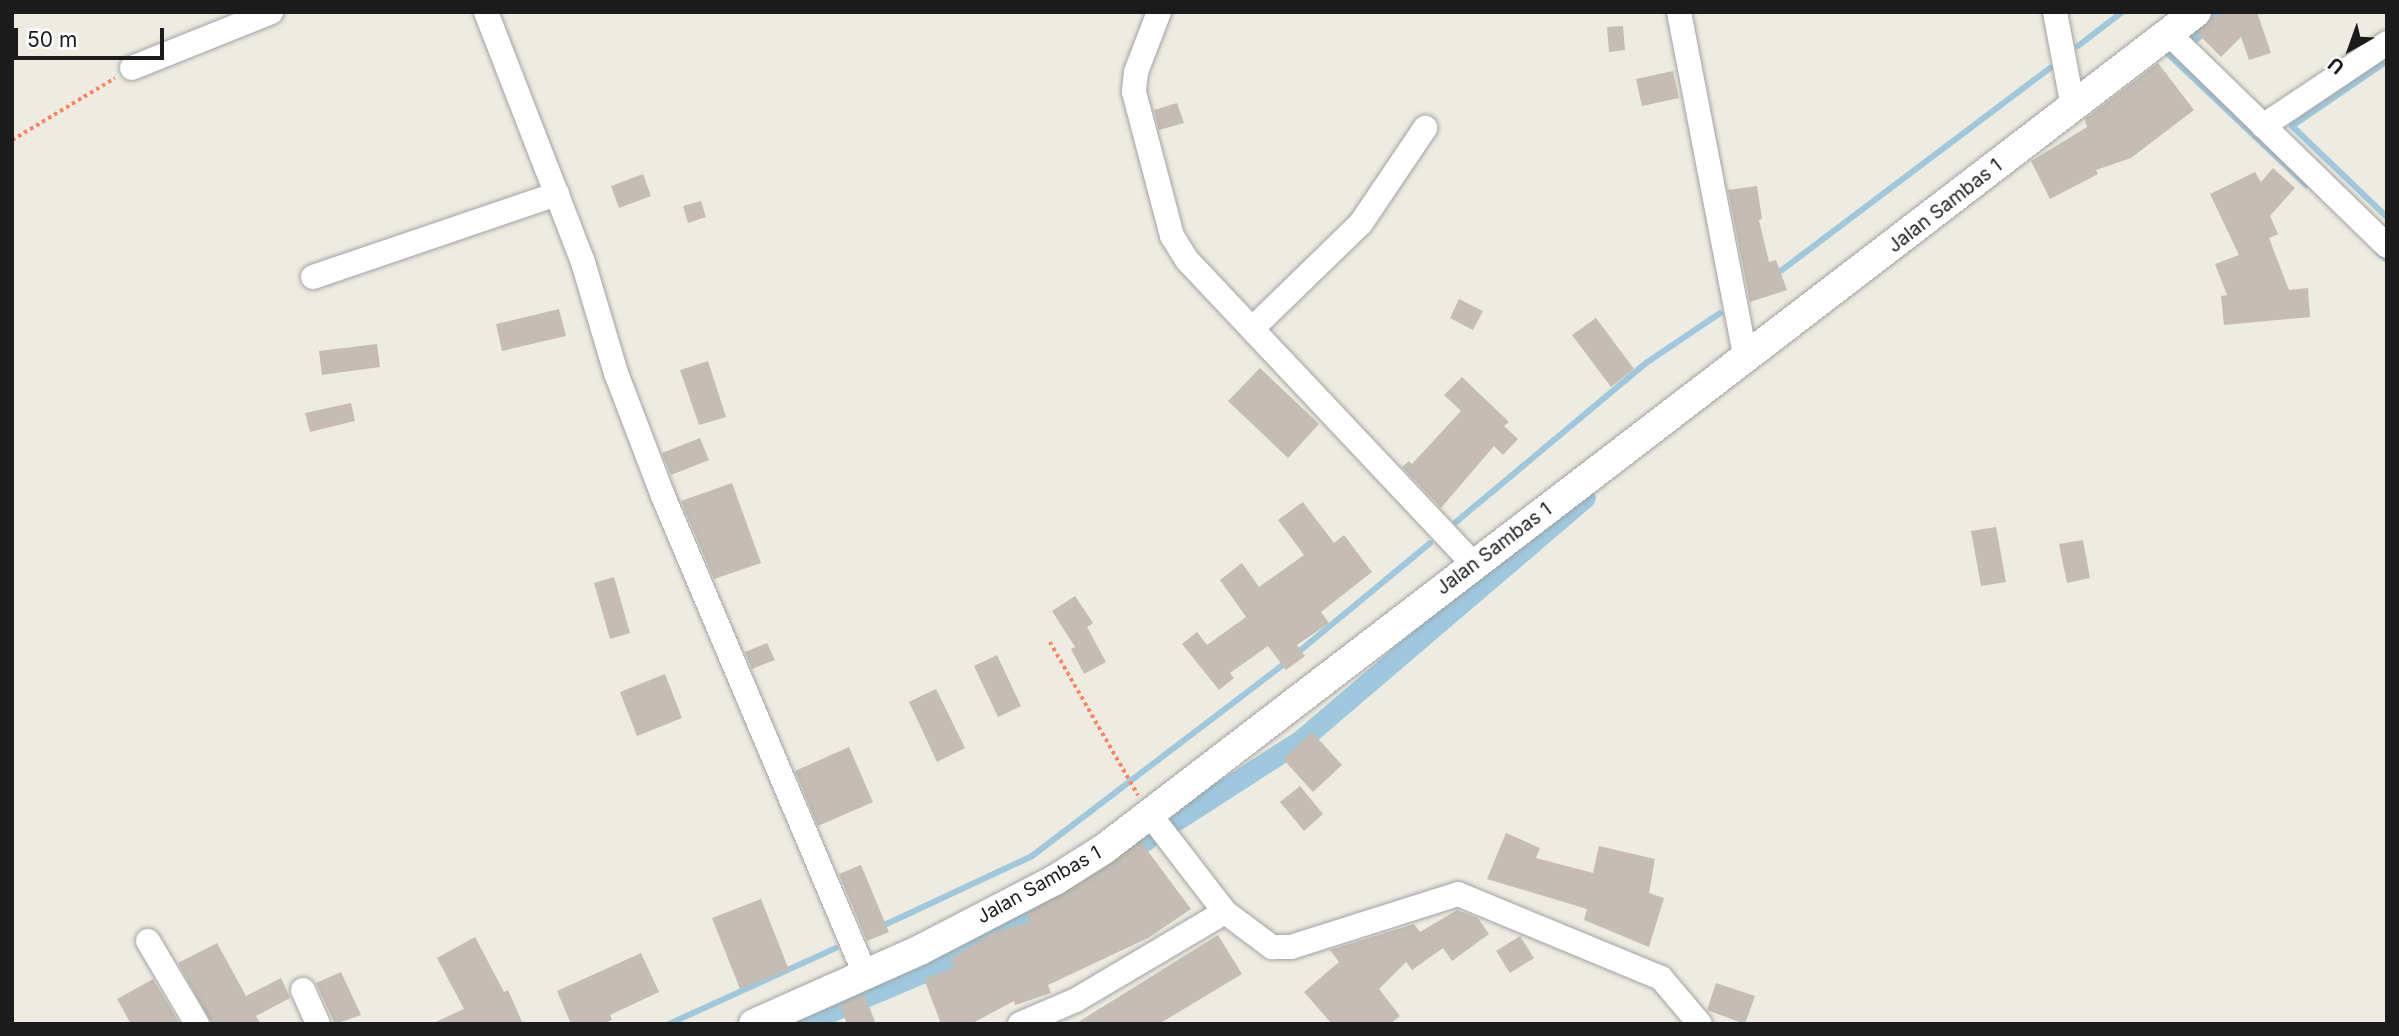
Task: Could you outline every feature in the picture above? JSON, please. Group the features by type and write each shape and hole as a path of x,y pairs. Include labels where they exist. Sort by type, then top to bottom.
{"street":[{"path":"132,68 271,12"},
{"path":"486,12 557,194 625,399 663,496 865,974"},
{"path":"1159,12 1136,72 1134,92 1172,236 1187,260 1473,564"},
{"path":"1679,12 1746,360"},
{"path":"2055,12 2074,107"},
{"name":"Jalan Sambas 1","path":"754,1024 865,974 1055,880 1151,816 1473,564 1746,360 2196,12"},
{"path":"2168,33 2387,246"},
{"path":"2263,125 2387,43"},
{"path":"1252,329 1361,223 1425,128"},
{"path":"313,277 557,194"},
{"path":"1151,816 1225,912 1259,941 1281,949 1446,895 1469,897 1661,978 1700,1024"},
{"path":"1020,1024 1076,1000 1225,912"},
{"path":"148,941 197,1024"},
{"path":"303,990 318,1024"}],"path":[{"path":"12,140 132,68"},
{"path":"1050,642 1151,816"}],"building":[{"path":"2257,12 2271,53 2249,60 2241,37 2221,57 2197,33 2213,16"},
{"path":"1623,26 1625,50 1609,52 1607,27"},
{"path":"2158,63 2194,110 2131,158 2096,170 2098,174 2050,199 2031,161 2087,127 2085,119"},
{"path":"1673,71 1679,98 1642,106 1636,79"},
{"path":"1177,103 1184,123 1159,130 1154,110"},
{"path":"2273,168 2295,188 2270,216 2278,234 2269,238 2289,290 2308,288 2310,317 2224,325 2221,296 2227,295 2215,264 2239,255 2210,194 2255,172 2261,182"},
{"path":"643,174 651,196 619,208 611,186"},
{"path":"1757,186 1762,219 1759,220 1769,262 1776,260 1787,290 1750,302 1728,190"},
{"path":"701,201 706,217 688,223 683,206"},
{"path":"1459,299 1483,311 1473,330 1450,318"},
{"path":"559,309 566,336 502,351 496,324"},
{"path":"1596,318 1634,369 1611,387 1572,335"},
{"path":"377,344 380,367 322,375 319,351"},
{"path":"708,361 726,417 699,425 680,370"},
{"path":"1260,368 1319,424 1288,458 1228,401"},
{"path":"1462,377 1509,422 1504,426 1518,439 1503,455 1494,446 1441,508 1402,467 1409,461 1412,464 1461,411 1444,395"},
{"path":"351,403 355,421 310,432 305,413"},
{"path":"700,438 709,460 671,475 662,453"},
{"path":"732,483 761,563 714,579 681,501"},
{"path":"1303,502 1334,543 1344,535 1372,572 1321,612 1329,623 1297,645 1305,656 1286,670 1268,646 1230,673 1234,678 1219,690 1182,644 1197,632 1207,645 1246,617 1220,580 1242,563 1259,587 1304,555 1278,520"},
{"path":"1996,527 2006,582 1981,586 1971,531"},
{"path":"2083,540 2090,578 2067,583 2059,544"},
{"path":"614,577 630,633 610,639 594,583"},
{"path":"1075,596 1093,623 1087,627 1106,662 1084,674 1071,649 1075,647 1052,611"},
{"path":"767,643 775,660 752,669 745,652"},
{"path":"997,655 1021,706 998,717 974,666"},
{"path":"665,674 682,718 637,736 620,692"},
{"path":"936,689 965,748 937,762 909,702"},
{"path":"1312,732 1342,765 1313,792 1283,759"},
{"path":"849,747 873,802 818,826 795,771"},
{"path":"1300,786 1323,814 1304,831 1280,802"},
{"path":"1506,833 1540,848 1536,858 1593,873 1599,846 1655,859 1649,893 1664,898 1649,947 1584,920 1587,909 1487,879"},
{"path":"1141,842 1191,909 1148,938 1048,985 1051,993 1015,1005 1014,1001 971,1024 941,1024 924,979 955,967 950,959 991,934 1031,921 1026,915"},
{"path":"861,865 889,932 867,941 839,874"},
{"path":"761,899 789,970 740,989 712,918"},
{"path":"1457,910 1478,918 1489,934 1452,961 1443,948 1412,970 1406,962 1379,989 1400,1016 1390,1024 1332,1024 1304,992 1339,962 1330,950 1414,924 1420,932"},
{"path":"1218,935 1242,974 1159,1024 1075,1024"},
{"path":"1520,936 1534,958 1510,973 1496,951"},
{"path":"475,937 504,992 508,990 523,1024 431,1024 464,1009 437,958"},
{"path":"217,943 246,996 281,978 290,998 256,1016 261,1024 212,1024 178,963"},
{"path":"641,953 659,992 610,1015 612,1020 602,1024 571,1024 557,991"},
{"path":"341,972 361,1015 335,1024 316,983"},
{"path":"153,979 180,1024 131,1024 117,999"},
{"path":"1716,983 1755,996 1745,1024 1707,1010"},
{"path":"864,994 876,1024 847,1024 840,1005"}],"waterway":[{"path":"2078,46 2122,12"},
{"path":"2191,33 2219,12"},
{"path":"2165,51 2306,185"},
{"path":"2387,61 2292,126 2387,217"},
{"path":"1774,276 2050,68"},
{"path":"2378,252 2387,260"},
{"path":"1456,522 1646,363 1720,313"},
{"path":"1175,821 1302,739 1585,497"},
{"path":"1296,654 1430,543"},
{"path":"880,927 1032,856 1288,661"},
{"path":"1118,858 1147,839"},
{"path":"801,1024 969,953 1049,901"},
{"path":"669,1024 836,948"}]}
